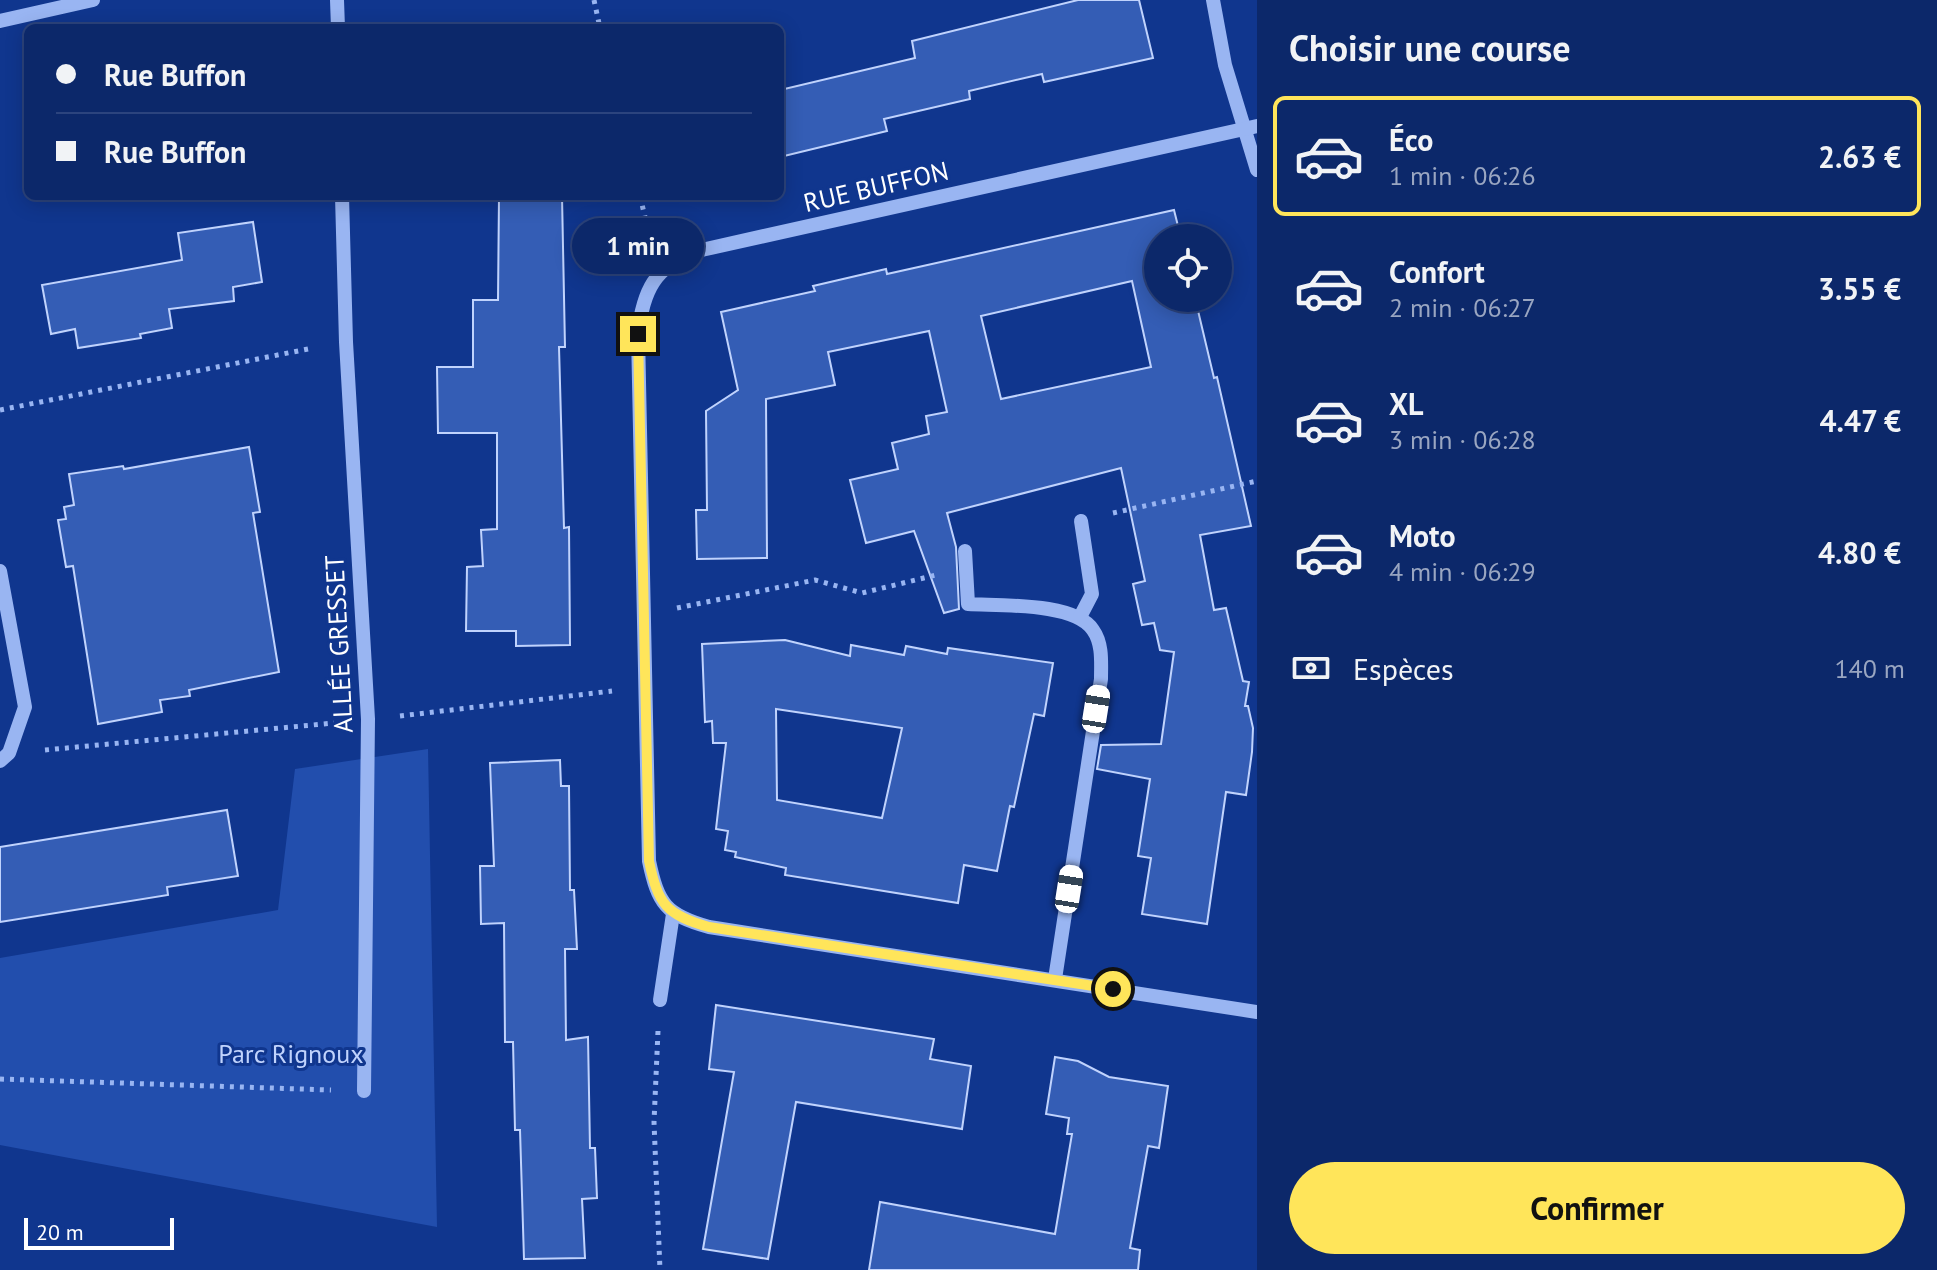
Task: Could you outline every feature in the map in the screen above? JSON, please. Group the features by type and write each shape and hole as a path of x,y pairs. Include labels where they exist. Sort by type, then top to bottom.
{"street":[{"path":"0,21 93,0"},
{"path":"337,0 338,24"},
{"path":"1213,0 1225,65 1251,128 1257,170"},
{"name":"RUE BUFFON","path":"673,914 654,886 649,861 638,334 641,309 658,274 697,251 1251,128"},
{"name":"ALLÉE GRESSET","path":"342,200 346,342 368,719 364,1091"},
{"path":"1080,617 1092,594 1081,521"},
{"path":"965,551 968,604 1058,611 1080,617 1093,630 1100,648 1101,679 1055,979"},
{"path":"0,571 25,707 4,757"},
{"path":"660,1000 673,914 709,927 1257,1012"}],"path":[{"path":"594,0 599,24"},
{"path":"0,410 346,342"},
{"path":"1081,521 1257,481"},
{"path":"646,614 815,580 862,593 940,574 968,604"},
{"path":"4,757 647,687"},
{"path":"660,1000 654,1122 660,1270"},
{"path":"0,1079 364,1091"}],"green space":[{"name":"Parc Rignoux","path":"428,749 437,1227 0,1145 0,958 278,910 295,769"}],"building":[{"path":"1078,0 1139,0 1153,58 1044,82 1042,74 969,91 970,99 884,119 887,131 784,156 784,89 915,58 912,41"},
{"path":"499,200 562,200 565,347 559,347 564,528 569,527 570,645 516,646 516,631 466,631 467,567 483,566 481,530 497,529 497,433 438,433 437,367 473,367 473,300 498,300"},
{"path":"1174,210 1178,224 1144,224 1144,312 1198,312 1214,378 1217,377 1251,526 1200,535 1214,610 1226,608 1243,681 1249,682 1245,706 1248,706 1253,728 1246,795 1226,792 1207,924 1142,914 1151,858 1138,856 1150,779 1097,769 1101,745 1161,744 1174,652 1160,650 1154,623 1142,625 1133,584 1145,581 1121,468 947,513 956,547 959,609 944,613 914,531 866,543 850,480 898,469 892,443 929,434 926,416 947,412 929,331 828,352 835,385 766,399 767,558 697,559 696,510 707,510 706,411 738,390 721,312 815,291 813,286 886,269 887,274","holes":["1132,281 1151,367 1001,399 981,316"]},
{"path":"253,222 262,282 233,287 234,301 169,309 172,328 140,334 141,338 78,348 75,329 51,334 42,285 182,260 178,233"},
{"path":"249,447 260,512 253,513 279,672 189,690 190,696 160,700 162,712 98,724 73,566 66,567 58,520 66,519 64,507 74,505 69,474 123,466 124,469"},
{"path":"785,640 850,656 851,645 904,655 906,646 947,654 948,648 1053,663 1044,716 1034,714 997,871 964,865 958,903 785,875 786,868 735,857 736,852 725,850 728,831 716,829 726,743 713,743 712,721 705,722 702,644","holes":["776,709 902,728 882,818 777,800"]},
{"path":"560,760 561,786 569,786 570,890 574,890 577,949 565,949 566,1040 588,1037 590,1148 595,1148 597,1198 582,1199 585,1258 524,1259 520,1130 515,1130 513,1042 505,1042 504,923 481,924 480,866 494,866 490,763"},
{"path":"227,810 238,876 167,887 168,895 0,922 0,847"},
{"path":"716,1005 934,1039 930,1059 971,1066 962,1129 796,1102 768,1259 703,1249 734,1072 709,1069"},
{"path":"1055,1057 1078,1061 1109,1077 1168,1086 1159,1148 1148,1146 1130,1248 1140,1250 1138,1270 869,1270 880,1202 1055,1234 1072,1134 1067,1134 1069,1118 1046,1114"}],"route":[{"path":"638,334 649,861 654,886 661,899 673,914 709,927 1113,989"}]}
